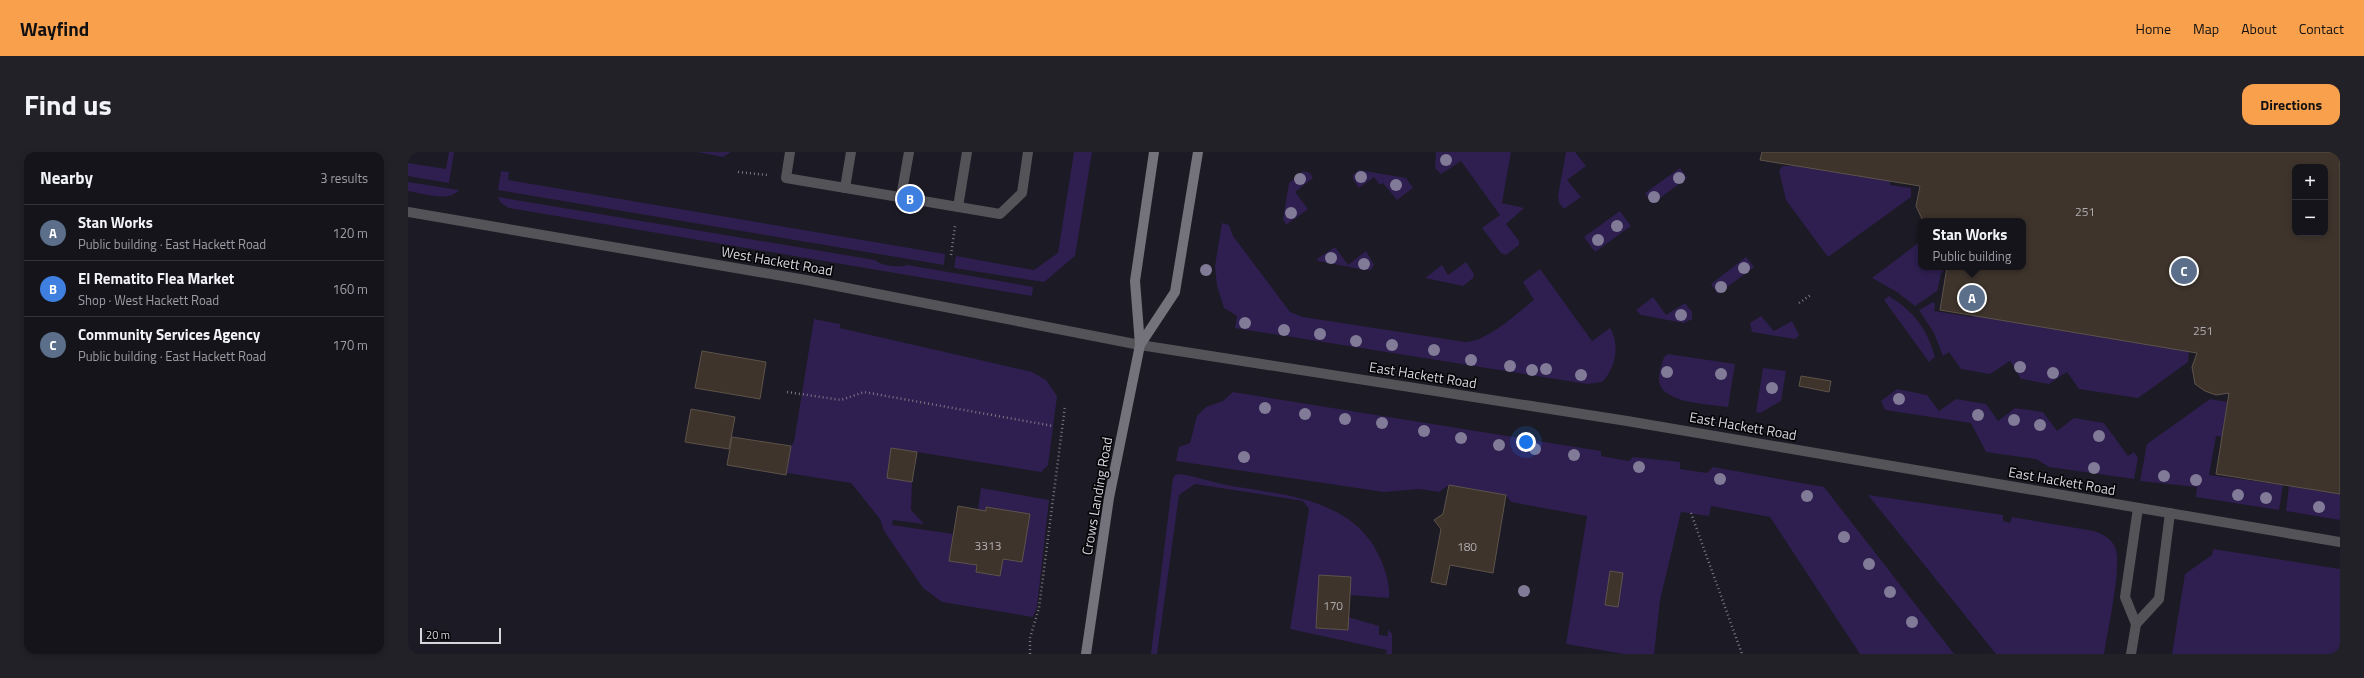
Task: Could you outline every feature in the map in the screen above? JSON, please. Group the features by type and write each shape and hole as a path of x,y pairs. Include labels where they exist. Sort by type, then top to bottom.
{"main road":[{"name":"Crows Landing Road","path":"1086,654 1109,498 1140,345 1135,281 1154,152"},
{"name":"Crows Landing Road","path":"1140,345 1175,292 1198,152"}],"street":[{"path":"790,152 786,178 1000,214 1022,193 1028,152"},
{"path":"845,188 851,152"},
{"path":"901,197 909,152"},
{"path":"958,207 967,152"},
{"name":"West Hackett Road","path":"408,212 806,280 1140,345"},
{"name":"East Hackett Road","path":"1140,345 1628,421 2340,542"},
{"path":"2136,624 2125,597 2138,508"},
{"path":"2130,654 2136,624 2159,599 2170,513"}],"path":[{"path":"738,172 786,178"},
{"path":"951,255 958,207"},
{"path":"1799,303 1812,294"},
{"path":"787,392 841,400 864,392 1052,426"},
{"path":"1030,654 1030,638 1039,608 1065,406"},
{"path":"1691,513 1742,654"}],"shaded area":[{"path":"449,152 454,152 449,183 408,176 408,163 446,169"},
{"path":"697,152 731,152 723,157"},
{"path":"1074,152 1092,152 1075,256 1044,282 954,268 956,256 1034,270 1058,253"},
{"path":"1436,152 1511,152 1502,203 1524,208 1506,224 1519,241 1519,245 1506,255 1501,253 1482,228 1500,215 1461,161 1441,174 1435,168"},
{"path":"1566,152 1575,152 1586,166 1567,180 1581,197 1564,209 1559,203 1558,196"},
{"path":"1783,166 1795,166 1890,181 1890,185 1911,188 1911,197 1828,257 1786,200 1779,170"},
{"path":"1680,168 1687,178 1652,204 1645,193"},
{"path":"1359,170 1406,178 1413,188 1397,200 1383,183 1380,185 1374,177 1359,188 1353,179 1353,175"},
{"path":"501,171 509,172 508,180 945,254 944,265 498,190"},
{"path":"1303,171 1310,173 1313,178 1295,192 1308,209 1286,225 1283,219 1289,183"},
{"path":"408,182 459,190 454,194 442,197 427,195 408,191"},
{"path":"498,197 875,260 882,264 891,266 908,265 1033,287 1032,296 509,208 501,203"},
{"path":"1620,211 1631,226 1595,252 1584,237"},
{"path":"1222,223 1229,225 1233,236 1290,312 1303,317 1465,342 1483,337 1492,332 1534,300 1523,282 1540,269 1592,341 1610,328 1615,341 1616,349 1611,370 1602,382 1587,384 1235,328 1237,316 1224,308 1217,286 1215,266"},
{"path":"1918,243 1918,270 1944,270 1941,274 1937,291 1915,306 1897,292 1872,278"},
{"path":"1335,247 1348,265 1366,251 1374,265 1371,270 1365,270 1318,261 1317,259"},
{"path":"1746,257 1754,267 1718,294 1711,284"},
{"path":"1466,262 1474,274 1473,278 1463,286 1425,278 1442,265 1448,275"},
{"path":"1889,296 1913,315 1928,337 1935,357 1929,362 1884,300"},
{"path":"1653,297 1666,315 1685,303 1692,312 1692,319 1684,323 1641,315 1636,310"},
{"path":"1933,302 1935,304 1934,311 1972,317 1972,315 2189,351 2188,362 2138,398 2079,389 2067,372 2049,384 2021,379 2010,361 1990,374 1961,369 1949,352 1943,356 1934,333 1919,310"},
{"path":"1761,316 1774,331 1792,321 1799,335 1795,339 1752,332 1750,323"},
{"path":"814,319 840,324 840,328 1032,372 1046,380 1057,396 1048,465 1041,472 892,448 887,477 912,482 911,510 924,524 893,520 892,525 953,534 949,561 977,565 976,572 1000,576 1003,559 1022,561 1030,515 986,507 986,511 978,509 981,488 1049,500 1037,607 1033,617 942,602 923,588 884,531 880,519 851,483 787,473 791,446 794,442"},
{"path":"1668,354 1735,364 1728,407 1699,404 1677,399 1662,389 1659,381 1660,369 1664,357"},
{"path":"1763,368 1786,371 1781,401 1760,413 1756,412"},
{"path":"1897,389 1927,395 1939,411 1956,399 1986,404 1998,421 2015,408 2043,412 2057,431 2074,418 2104,423 2128,456 2134,452 2138,458 2134,479 2049,467 2036,459 1986,452 1971,423 1885,410 1881,401"},
{"path":"1233,392 1601,451 1601,456 1629,461 1633,457 1680,462 1680,469 1707,473 1713,467 1824,487 1954,654 1860,654 1770,517 1711,506 1709,516 1681,512 1660,600 1654,654 1624,654 1566,644 1587,516 1511,502 1506,495 1449,485 1439,492 1419,489 1384,492 1176,461 1179,447 1190,443 1197,416 1206,407 1223,401"},
{"path":"2210,399 2227,402 2222,437 2216,436 2209,475 2283,485 2279,510 2196,497 2197,487 2140,481 2147,444"},
{"path":"1181,474 1231,486 1275,493 1318,504 1338,513 1355,524 1370,540 1381,560 1388,583 1389,598 1350,595 1316,628 1348,630 1348,617 1379,626 1379,635 1388,636 1388,629 1392,634 1392,654 1386,654 1387,650 1290,629 1309,509 1303,501 1195,484 1179,495 1157,654 1151,654 1173,478 1175,475"},
{"path":"2289,486 2340,494 2340,520 2286,511"},
{"path":"1868,495 2003,515 2003,521 2010,523 2012,517 2094,531 2106,537 2115,547 2117,568 2114,599 2104,654 1996,654"},
{"path":"2213,549 2340,569 2340,654 2172,654 2185,574 2212,555"}],"building":[{"path":"1762,152 2340,152 2340,494 2216,474 2229,393 2216,395 2205,391 2195,384 2192,367 2197,353 1940,310 1947,270 2026,270 2026,218 1922,218 1916,206 1920,186 1760,160"},
{"path":"702,351 766,362 760,399 695,388"},
{"path":"1801,376 1831,381 1829,392 1799,386"},
{"path":"691,409 735,417 729,449 685,442"},
{"path":"732,437 791,446 786,475 727,465"},
{"path":"891,448 917,452 912,482 887,478"},
{"path":"1449,485 1506,495 1493,573 1450,565 1446,585 1431,582 1441,529 1434,520 1443,514"},
{"path":"958,506 986,511 986,507 1030,514 1022,562 1003,559 1000,576 976,572 977,565 949,561"},
{"path":"1610,571 1623,573 1618,607 1605,605"},
{"path":"1319,575 1351,577 1348,630 1316,628"}],"place":[{"name":"El Rematito Flea Market","path":"910,199"},
{"name":"Community Services Agency","path":"2184,271"},
{"name":"Stan Works","path":"1972,298"}]}
